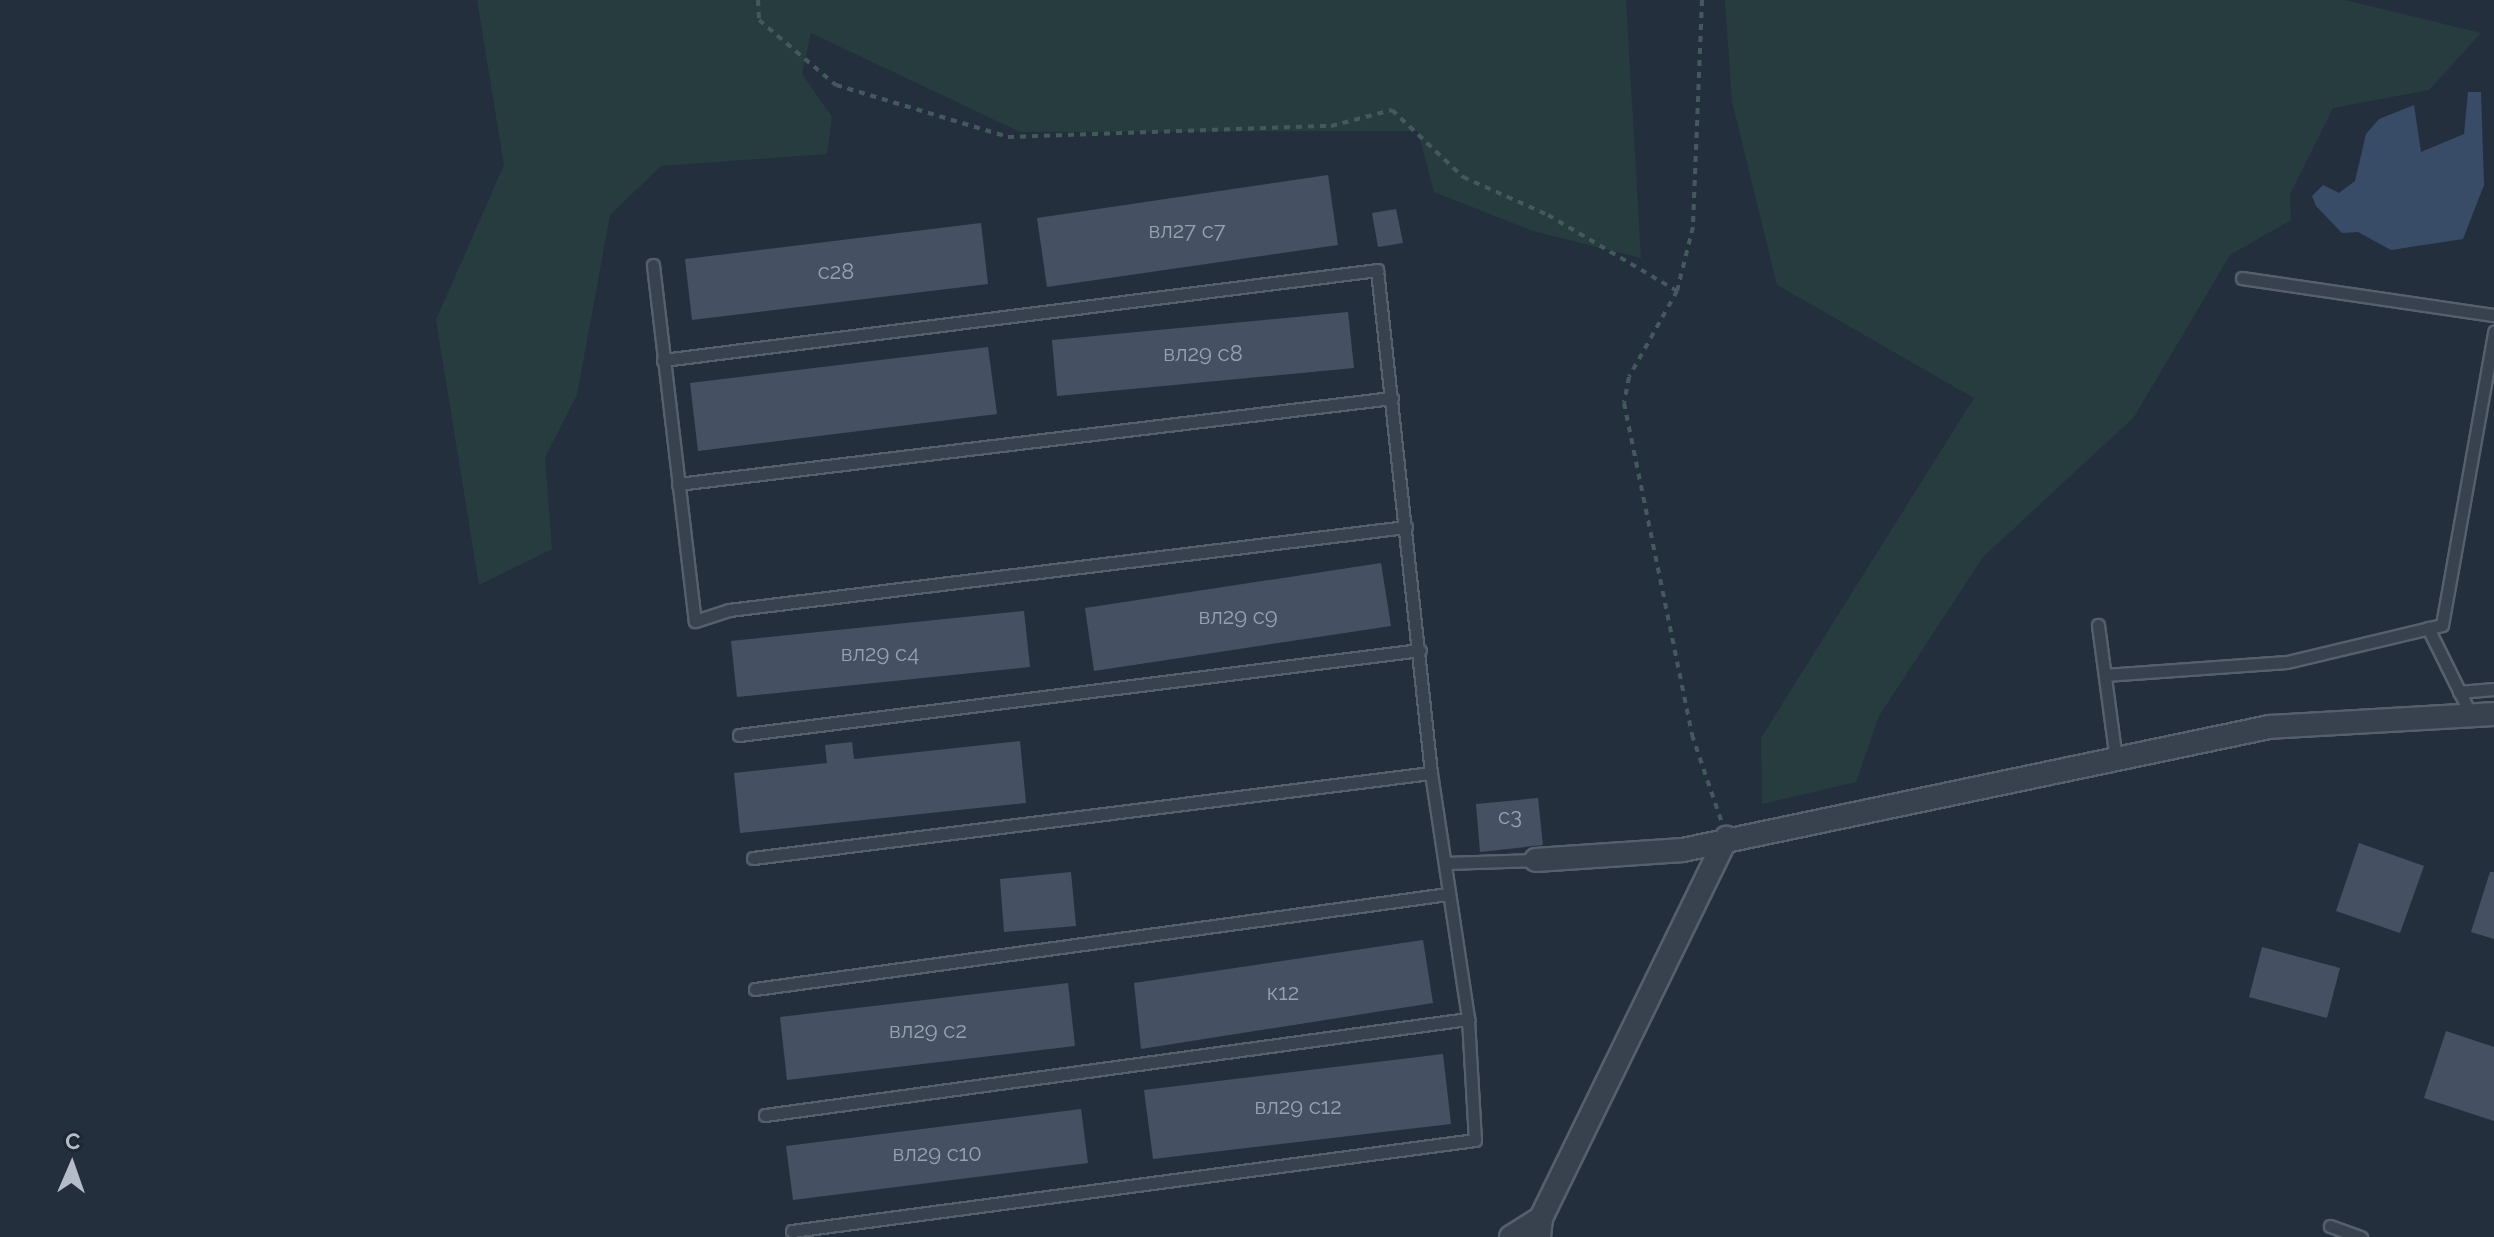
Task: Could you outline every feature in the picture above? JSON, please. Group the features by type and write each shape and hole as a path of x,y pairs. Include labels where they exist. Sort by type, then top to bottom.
{"street":[{"path":"1536,860 1683,850 1726,838 2117,761 2269,727 2494,714"},
{"path":"1511,1237 1540,1227 1726,838"}],"lane":[{"path":"653,265 695,621 729,610 1406,527"},
{"path":"663,360 1377,270 1431,773 1468,1019 1475,1140 792,1231"},
{"path":"2242,278 2494,315"},
{"path":"2105,675 2287,662 2442,625 2494,332"},
{"path":"678,484 1392,398"},
{"path":"2098,625 2117,761"},
{"path":"2428,628 2471,715"},
{"path":"739,735 1420,650"},
{"path":"2459,692 2494,689"},
{"path":"753,858 1431,773"},
{"path":"1446,863 1536,860"},
{"path":"755,989 1448,894"},
{"path":"765,1115 1468,1019"},
{"path":"2330,1226 2361,1237"}],"path":[{"path":"758,0 759,20 836,85 1008,137 1302,128 1392,110 1463,177 1548,215 1677,291"},
{"path":"1702,0 1693,227 1677,291 1629,377 1624,403 1692,735 1726,838"}],"green space":[{"path":"477,0 1626,0 1641,258 1533,231 1434,192 1418,131 1020,132 811,33 802,74 832,117 827,154 661,166 610,215 577,395 545,457 552,549 479,585 436,320 504,165"},
{"path":"1725,0 2345,0 2481,33 2429,90 2333,108 2290,194 2291,220 2230,255 2134,417 1983,557 1879,716 1856,782 1762,804 1761,738 1974,398 1777,285 1732,102"}],"water":[{"path":"2468,92 2481,92 2484,185 2463,239 2391,250 2358,232 2342,233 2316,206 2312,196 2323,185 2339,193 2355,181 2366,134 2379,119 2414,105 2421,152 2464,134"}],"building":[{"path":"1328,175 1338,245 1047,287 1037,218"},
{"path":"1396,209 1403,243 1378,247 1372,213"},
{"path":"981,223 988,284 692,320 685,259"},
{"path":"1348,312 1354,368 1057,396 1052,340"},
{"path":"988,347 997,414 698,451 690,383"},
{"path":"1381,563 1391,626 1094,671 1085,608"},
{"path":"1024,611 1030,667 737,697 731,641"},
{"path":"1020,741 1026,803 740,833 734,773 827,763 825,745 852,742 854,759"},
{"path":"1538,798 1543,845 1480,852 1476,804"},
{"path":"2359,843 2424,866 2400,933 2336,911"},
{"path":"1071,872 1076,926 1004,932 1000,879"},
{"path":"2490,872 2494,872 2494,939 2471,932"},
{"path":"1423,940 1433,1003 1141,1049 1134,983"},
{"path":"2262,947 2340,968 2327,1018 2249,997"},
{"path":"1068,983 1075,1046 787,1080 780,1017"},
{"path":"2446,1031 2494,1047 2494,1121 2424,1098"},
{"path":"1443,1054 1451,1124 1153,1159 1144,1090"},
{"path":"1081,1109 1088,1163 793,1200 786,1146"}]}
